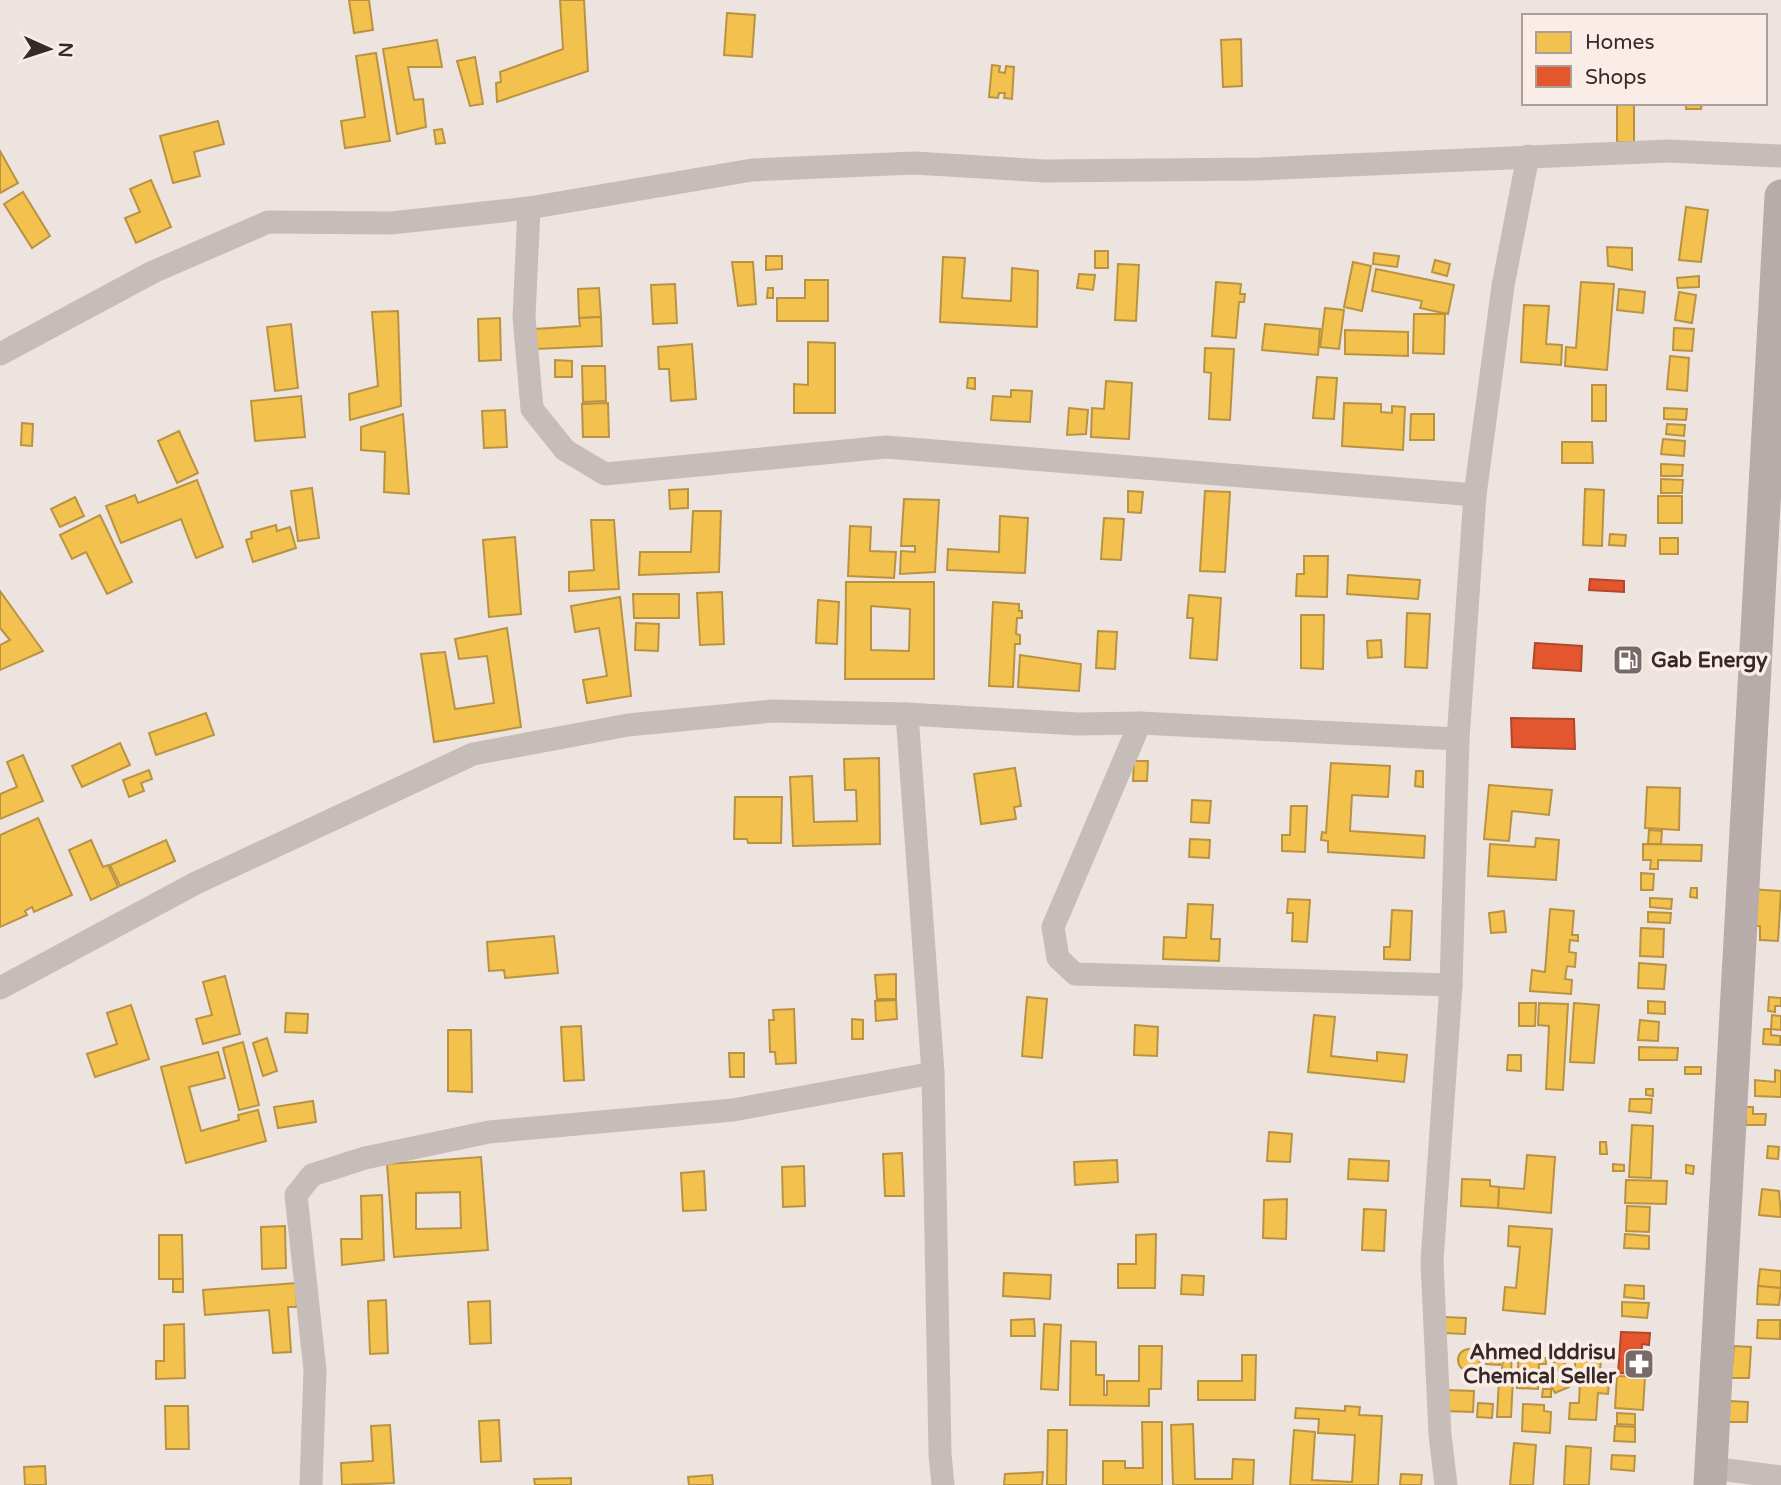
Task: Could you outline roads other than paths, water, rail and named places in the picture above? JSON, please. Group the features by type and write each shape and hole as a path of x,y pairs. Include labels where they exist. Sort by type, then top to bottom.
{"main road":[{"path":"1710,1476 1745,810 1779,293 1781,196"}],"street":[{"path":"0,354 153,272 268,222 391,223 529,208 752,170 914,163 1045,171 1259,169 1668,151 1781,156"},
{"path":"1446,1485 1440,1436 1432,1262 1451,985 1458,739 1475,495 1503,286 1528,156"},
{"path":"529,208 523,317 532,409 565,450 605,474 886,447 1475,495"},
{"path":"0,988 196,883 473,754 628,725 773,711 906,714 1078,724 1140,723 1458,739"},
{"path":"906,714 933,1073 939,1441 943,1485"},
{"path":"1140,723 1053,927 1058,958 1074,974 1451,985"},
{"path":"311,1485 315,1370 296,1195 312,1175 365,1158 488,1132 733,1110 933,1073"},
{"path":"1710,1476 1781,1477"}],"place":[{"name":"Gab Energy","path":"1628,660"},
{"name":"Ahmed Iddrisu Chemical Seller","path":"1639,1364"}]}
